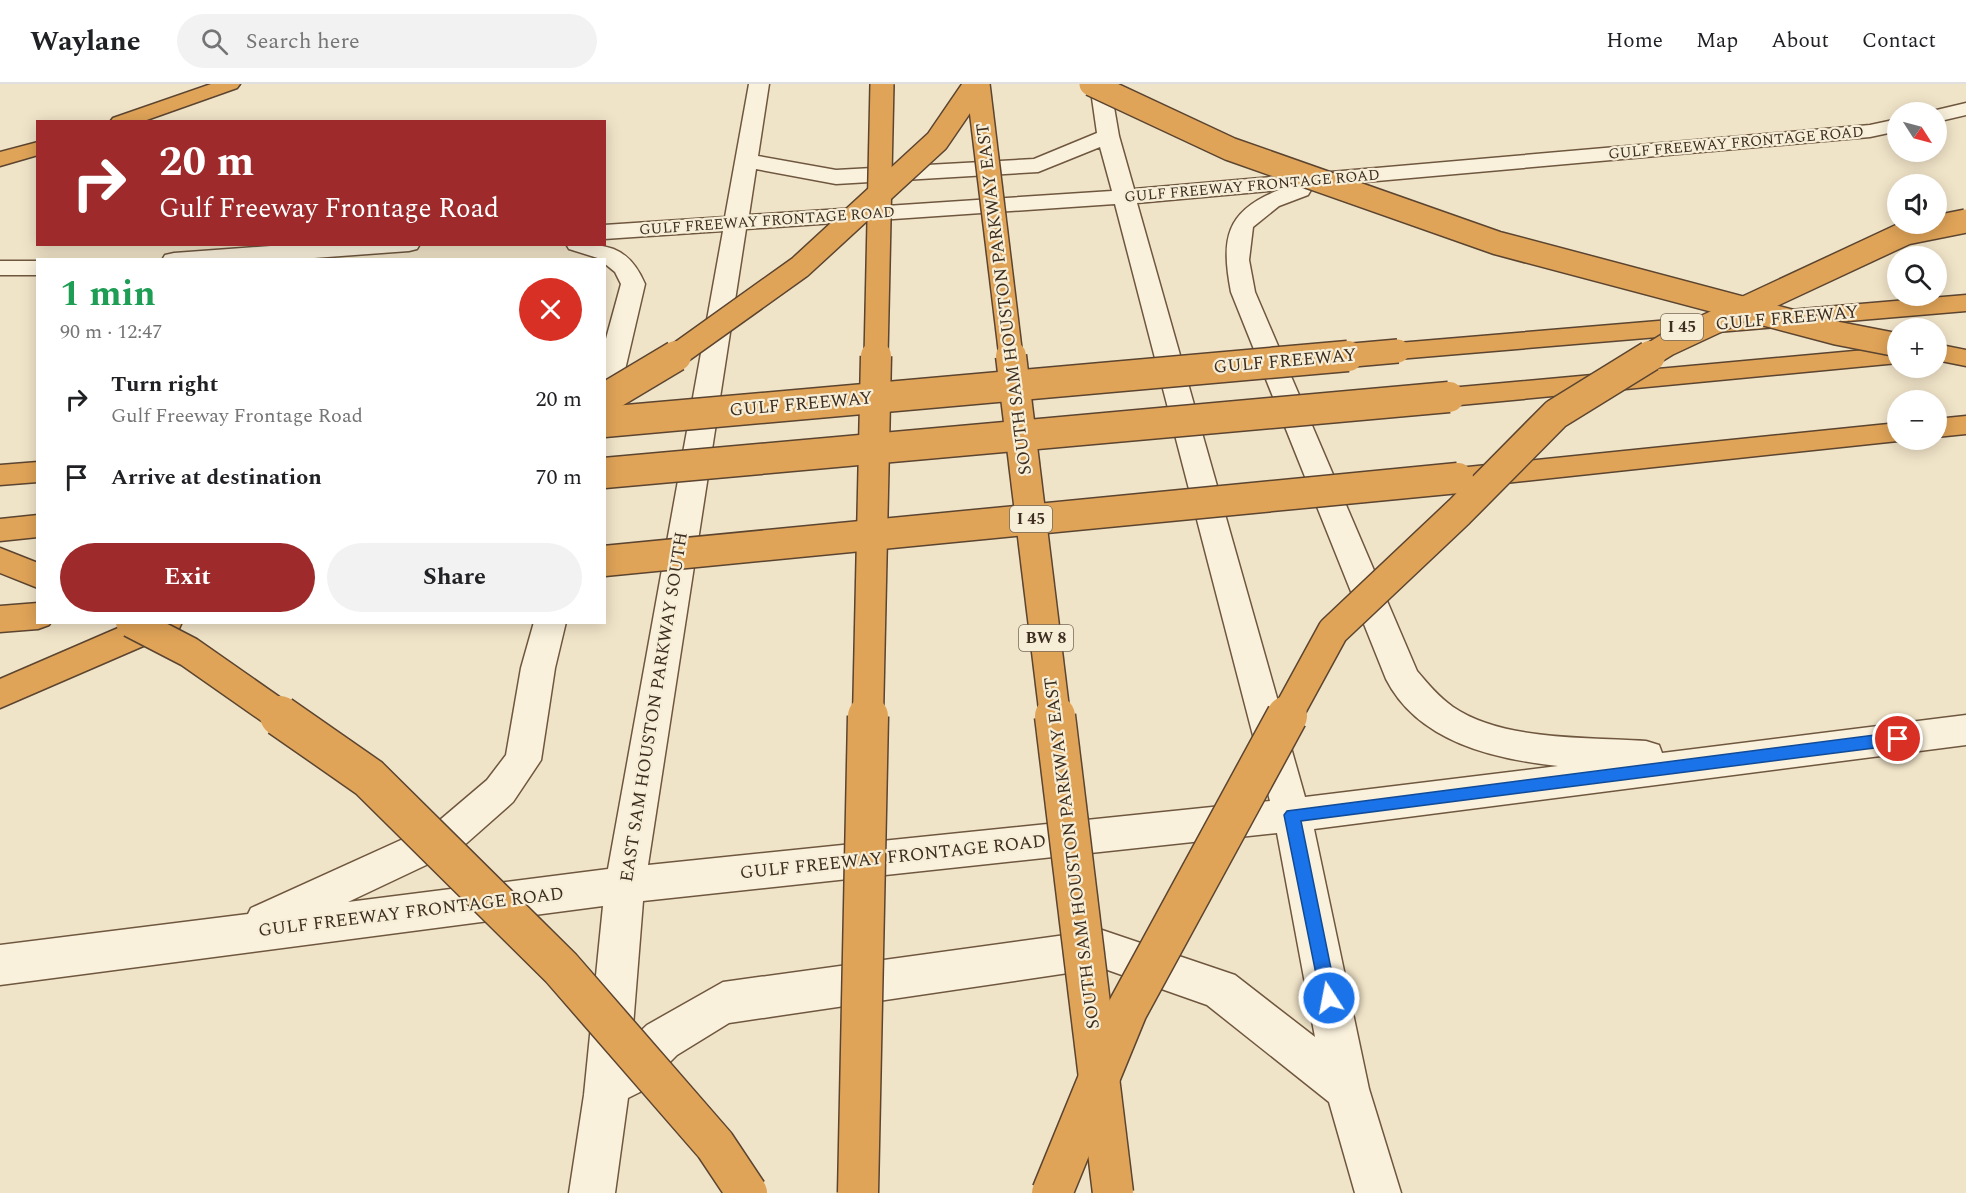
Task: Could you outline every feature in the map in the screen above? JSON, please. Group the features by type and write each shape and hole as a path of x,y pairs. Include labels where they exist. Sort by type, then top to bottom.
{"highway":[{"path":"126,120 230,84"},
{"path":"858,1193 882,84"},
{"path":"606,398 657,369 800,267 937,141 977,84"},
{"name":"SOUTH SAM HOUSTON PARKWAY EAST","path":"977,84 1113,1193"},
{"path":"1091,84 1230,148 1497,243 1836,333 1887,343"},
{"path":"0,159 36,149"},
{"path":"1052,1193 1127,1010 1333,631 1460,512 1556,414 1668,344 1906,233 1966,221"},
{"name":"GULF FREEWAY","path":"606,422 1966,303"},
{"path":"1947,351 1966,349"},
{"path":"1947,354 1966,358"},
{"path":"606,473 1887,357"},
{"path":"1947,427 1966,425"},
{"name":"I 45","path":"606,561 1458,478 1887,433"},
{"path":"0,475 36,472"},
{"path":"0,530 36,526"},
{"path":"0,560 36,575"},
{"path":"0,619 36,616"},
{"path":"135,624 189,652 369,778 561,968 715,1145 747,1193"},
{"path":"0,694 161,624"}],"main road":[{"path":"735,224 759,84"},
{"path":"1100,84 1108,136 1292,815 1347,1089 1378,1193"},
{"path":"1947,113 1966,109"},
{"name":"GULF FREEWAY FRONTAGE ROAD","path":"606,232 1125,197 1870,131 1887,127"},
{"path":"745,160 836,177 1038,165 1108,136"},
{"path":"1327,179 1271,201 1253,213 1242,225 1237,260 1243,292 1403,679 1424,703 1445,720 1472,732 1534,748 1717,762"},
{"name":"EAST SAM HOUSTON PARKWAY SOUTH","path":"592,1193 606,1095 624,885 735,224"},
{"path":"204,258 380,246"},
{"path":"582,246 620,261 629,272 633,284 606,391"},
{"path":"0,268 36,268"},
{"path":"236,935 447,837 500,791 523,760 538,668 549,624"},
{"name":"GULF FREEWAY FRONTAGE ROAD","path":"0,965 624,885 1292,815 1966,730"},
{"path":"606,1095 662,1040 723,1003 1102,949 1220,989 1347,1089"}],"route":[{"path":"1329,998 1292,815 1898,739"}]}
